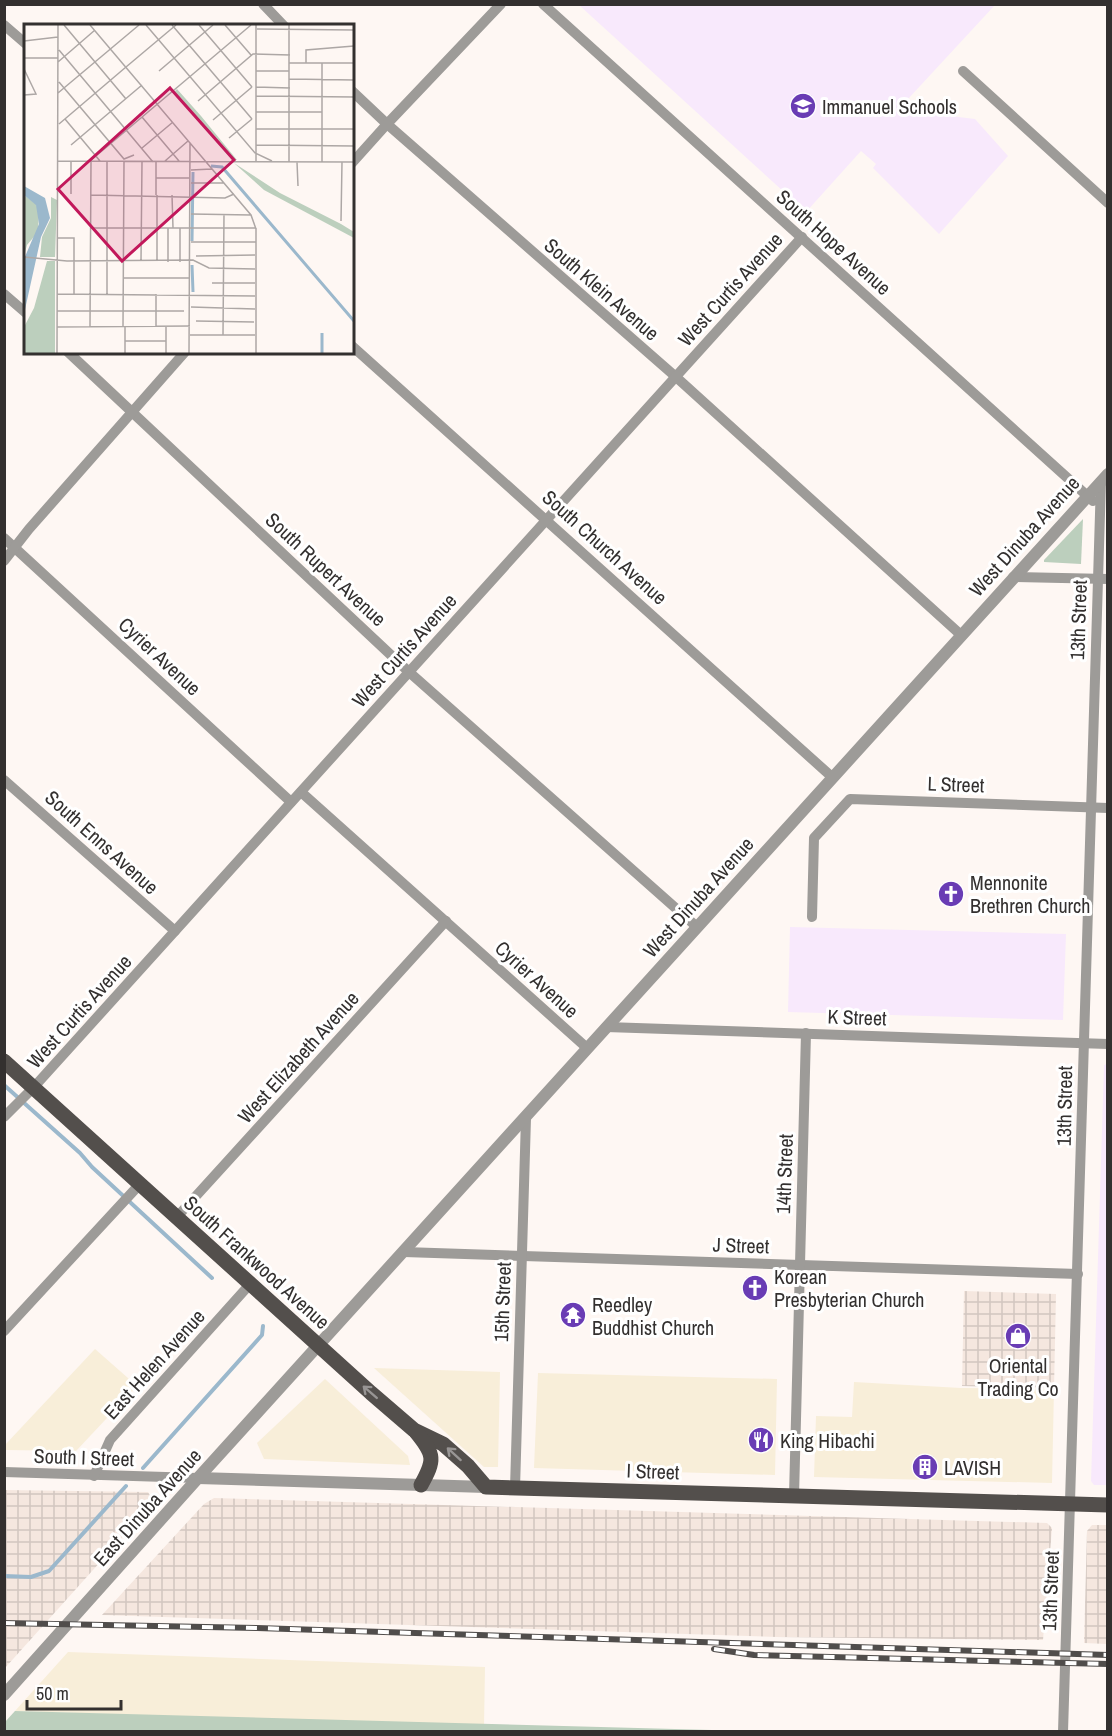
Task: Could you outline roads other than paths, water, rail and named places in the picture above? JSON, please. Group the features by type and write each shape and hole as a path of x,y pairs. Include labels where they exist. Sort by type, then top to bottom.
{"main road":[{"name":"South Frankwood Avenue","path":"4,1061 139,1185 414,1430 443,1444 468,1466 486,1487"},
{"path":"414,1430 432,1456 430,1470 421,1485"},
{"name":"I Street","path":"486,1487 1107,1505"}],"street":[{"path":"262,4 282,24"},
{"path":"354,161 501,4"},
{"name":"South Hope Avenue","path":"543,4 1100,507"},
{"path":"4,25 24,42"},
{"path":"963,71 1107,203"},
{"name":"South Klein Avenue","path":"354,93 676,377 961,635"},
{"name":"West Curtis Avenue","path":"4,1117 34,1087 802,237"},
{"path":"4,294 24,311"},
{"name":"South Church Avenue","path":"354,348 832,777"},
{"name":"South Rupert Avenue","path":"70,354 409,672 697,927"},
{"path":"4,561 183,354"},
{"name":"West Dinuba Avenue","path":"319,1346 1104,477"},
{"name":"13th Street","path":"1063,1731 1083,1043 1102,579 1100,507 1104,477"},
{"name":"Cyrier Avenue","path":"4,538 291,802"},
{"path":"1013,578 1102,579"},
{"name":"South Enns Avenue","path":"4,780 175,931"},
{"name":"Cyrier Avenue","path":"301,792 587,1048"},
{"name":"L Street","path":"812,917 813,843 817,833 850,799 1107,808"},
{"name":"West Elizabeth Avenue","path":"176,1218 446,921"},
{"name":"K Street","path":"606,1028 1107,1044"},
{"name":"14th Street","path":"794,1496 806,1033"},
{"name":"15th Street","path":"515,1488 526,1118"},
{"path":"4,1331 139,1185"},
{"name":"J Street","path":"404,1252 1078,1274"},
{"name":"East Helen Avenue","path":"94,1476 110,1440 251,1283"},
{"name":"East Dinuba Avenue","path":"4,1695 319,1346"},
{"name":"South I Street","path":"4,1472 198,1478"},
{"name":"I Street","path":"198,1478 486,1487"}],"waterway":[{"path":"4,1085 80,1153 92,1167 212,1278"},
{"path":"143,1468 262,1335 263,1326"},
{"path":"4,1576 31,1577 49,1571 126,1486"}],"railway":[{"path":"4,1623 257,1628 1108,1655"},
{"path":"714,1649 754,1655 1108,1664"}],"place":[{"name":"Immanuel Schools","path":"803,106"},
{"name":"Mennonite Brethren Church","path":"951,894"},
{"name":"Korean Presbyterian Church","path":"755,1288"},
{"name":"Reedley Buddhist Church","path":"573,1315"},
{"name":"Oriental Trading Co","path":"1018,1336"},
{"name":"King Hibachi","path":"761,1440"},
{"name":"LAVISH","path":"925,1467"}]}
